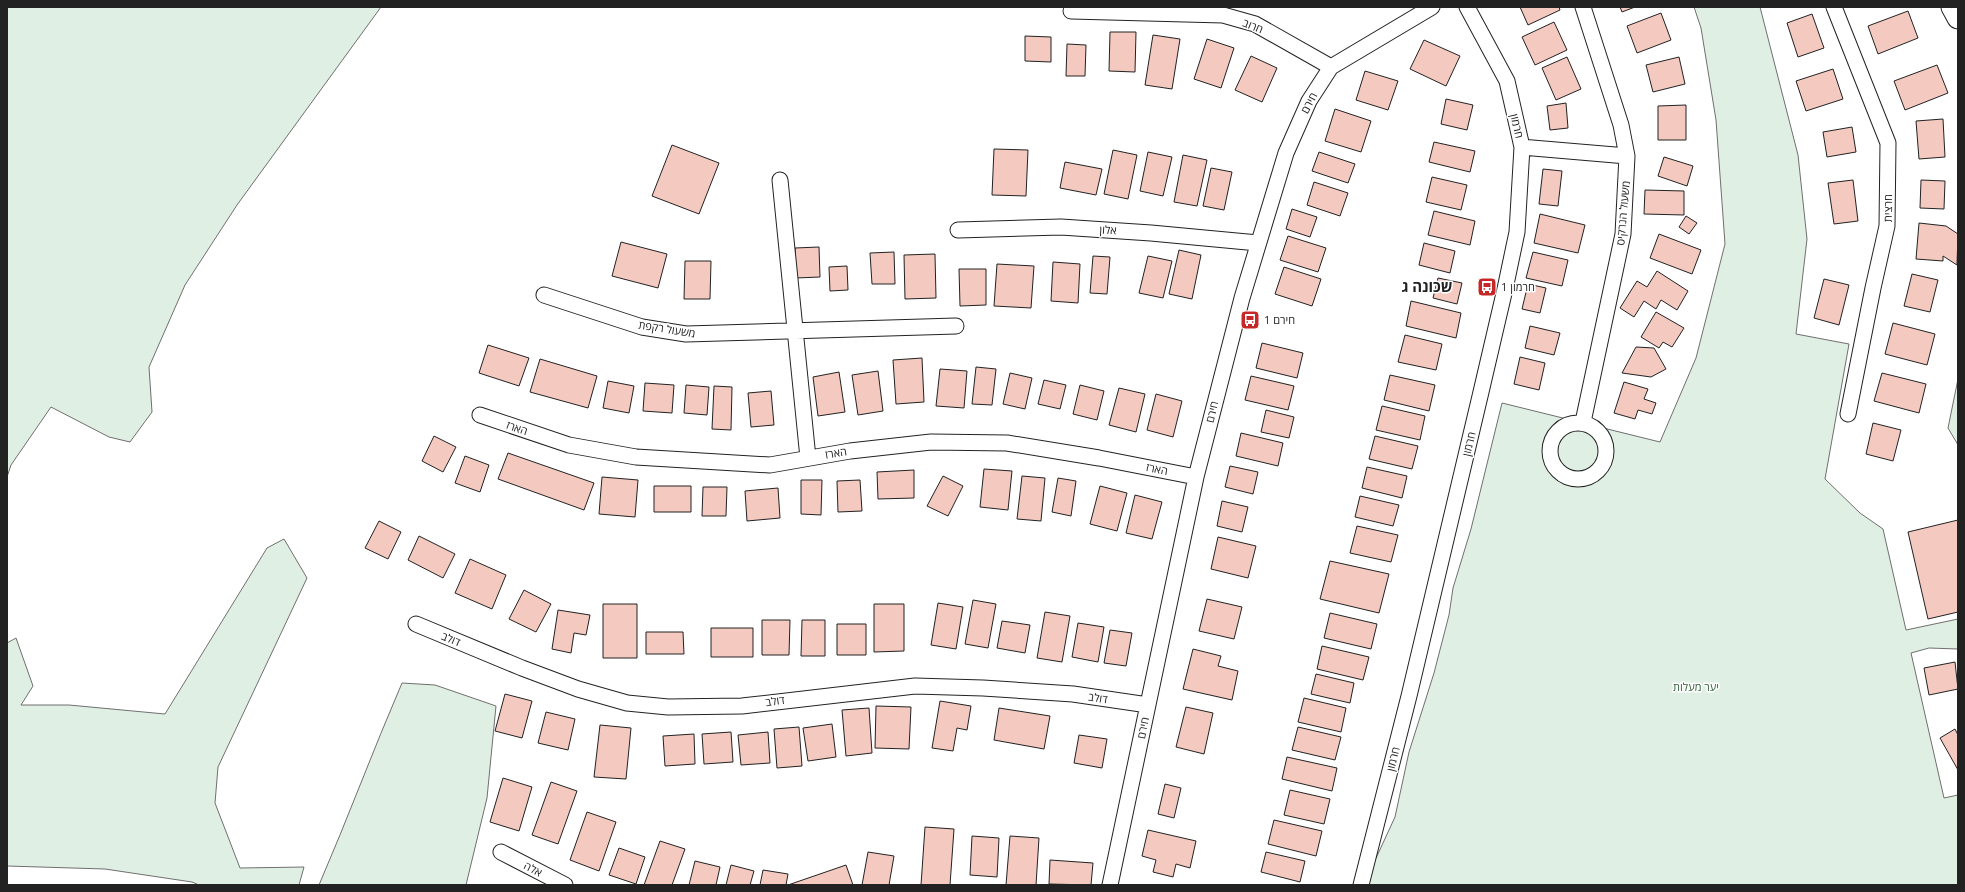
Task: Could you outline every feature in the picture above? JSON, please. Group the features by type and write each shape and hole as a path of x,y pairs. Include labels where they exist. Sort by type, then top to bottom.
{"main road":[{"path":"1952,7 1958,18"}],"street":[{"name":"חירם","path":"1110,885 1196,477 1240,304 1286,153 1308,101 1331,67 1432,7"},
{"name":"חרמון","path":"1361,885 1409,696 1505,289 1516,232 1522,147 1507,81 1467,7"},
{"name":"משעול הנרקיס","path":"1583,7 1621,125 1627,156 1623,234 1583,422"},
{"name":"חרצית","path":"1834,7 1888,143 1888,226 1873,288 1848,414"},
{"name":"חרוב","path":"1071,11 1223,15 1255,24 1331,67"},
{"path":"1522,147 1627,156"},
{"path":"780,180 808,458"},
{"name":"אלון","path":"958,230 1062,227 1151,233 1258,243"},
{"name":"משעול רקפת","path":"544,295 642,327 686,334 956,326"},
{"name":"הארז","path":"480,415 569,445 636,457 770,464 850,451 930,442 1007,443 1099,458 1196,477"},
{"name":"דולב","path":"416,624 578,690 627,703 668,707 742,706 915,686 983,688 1073,694 1148,705"},
{"name":"אלה","path":"501,852 565,885"}],"green space":[{"path":"7,7 381,7 237,205 185,285 149,367 152,412 130,442 109,437 51,407 11,465 7,477"},
{"name":"יער מעלות","path":"1694,7 1760,7 1798,155 1807,239 1796,334 1849,344 1825,479 1860,513 1883,529 1906,630 1958,619 1958,649 1929,648 1911,653 1944,798 1958,795 1958,885 1368,885 1371,869 1395,817 1409,752 1434,673 1449,615 1453,588 1471,529 1502,403 1660,442 1696,358 1725,244 1716,120 1701,28"},
{"path":"1958,379 1958,445 1948,428"},
{"path":"284,539 307,578 218,767 215,803 240,868 304,867 299,885 199,885 192,882 105,869 7,866 7,643 16,638 33,686 21,705 69,705 165,714 267,548"},
{"path":"402,683 435,685 496,706 487,798 466,885 319,885 381,733"}],"building":[{"path":"1520,7 1559,7 1560,10 1528,25"},
{"path":"1620,7 1635,7 1622,12"},
{"path":"1908,11 1918,38 1878,54 1868,26"},
{"path":"1661,13 1671,40 1637,53 1627,26"},
{"path":"1812,14 1824,48 1798,57 1787,23"},
{"path":"1554,22 1567,50 1535,65 1522,37"},
{"path":"1110,32 1136,32 1135,72 1109,71"},
{"path":"1153,35 1180,39 1172,89 1145,85"},
{"path":"1025,36 1051,37 1051,62 1025,61"},
{"path":"1207,39 1234,48 1221,88 1194,79"},
{"path":"1424,40 1460,56 1446,86 1410,69"},
{"path":"1067,44 1086,45 1085,76 1066,76"},
{"path":"1251,56 1277,68 1262,102 1235,90"},
{"path":"1567,57 1581,89 1556,100 1542,68"},
{"path":"1679,57 1685,84 1653,92 1646,65"},
{"path":"1937,65 1948,93 1905,110 1894,81"},
{"path":"1833,69 1843,99 1806,111 1796,81"},
{"path":"1365,71 1398,81 1388,110 1356,100"},
{"path":"1446,99 1473,105 1467,130 1441,124"},
{"path":"1566,103 1568,128 1550,130 1547,106"},
{"path":"1686,105 1686,140 1658,140 1658,106"},
{"path":"1335,109 1371,121 1361,152 1325,141"},
{"path":"1943,119 1945,157 1919,159 1916,121"},
{"path":"1852,127 1856,152 1827,157 1823,132"},
{"path":"1434,142 1475,151 1470,172 1429,162"},
{"path":"672,145 719,163 699,214 652,196"},
{"path":"994,149 1028,150 1026,196 992,195"},
{"path":"1113,150 1137,155 1128,199 1104,194"},
{"path":"1148,152 1172,157 1163,196 1140,191"},
{"path":"1319,152 1355,164 1348,183 1312,171"},
{"path":"1183,155 1207,160 1197,206 1174,202"},
{"path":"1664,157 1693,166 1687,186 1658,176"},
{"path":"1065,162 1102,169 1096,195 1060,188"},
{"path":"1211,168 1232,172 1224,210 1203,206"},
{"path":"1543,169 1562,171 1558,206 1539,204"},
{"path":"1432,177 1467,185 1461,210 1426,202"},
{"path":"1853,180 1858,221 1834,224 1828,183"},
{"path":"1921,180 1945,181 1944,209 1920,208"},
{"path":"1314,182 1348,193 1340,216 1307,205"},
{"path":"1645,190 1684,191 1684,215 1644,214"},
{"path":"1292,209 1317,217 1310,237 1286,229"},
{"path":"1434,211 1475,221 1470,245 1428,235"},
{"path":"1540,214 1585,225 1578,253 1534,243"},
{"path":"1686,216 1697,223 1689,234 1679,227"},
{"path":"1919,223 1946,226 1958,234 1957,265 1943,256 1943,261 1916,259"},
{"path":"1659,234 1701,250 1692,274 1650,258"},
{"path":"1288,236 1326,248 1318,272 1280,260"},
{"path":"621,242 667,254 658,288 612,276"},
{"path":"1424,243 1455,251 1450,273 1419,265"},
{"path":"819,247 820,277 796,278 795,248"},
{"path":"1179,250 1201,255 1192,299 1169,294"},
{"path":"894,252 895,284 872,284 870,253"},
{"path":"1533,252 1568,260 1562,286 1526,278"},
{"path":"935,254 936,298 905,299 904,255"},
{"path":"1093,256 1110,257 1107,294 1090,293"},
{"path":"1148,256 1172,261 1163,298 1139,293"},
{"path":"685,261 711,261 710,299 684,299"},
{"path":"1053,262 1080,264 1078,303 1051,301"},
{"path":"997,264 1034,266 1031,308 994,306"},
{"path":"847,266 848,290 830,291 829,267"},
{"path":"1284,267 1321,279 1312,306 1275,294"},
{"path":"959,269 986,269 986,305 960,306"},
{"path":"1657,271 1688,291 1677,310 1661,300 1656,309 1644,301 1634,317 1620,308 1637,281 1647,287"},
{"path":"1912,274 1938,280 1930,312 1904,306"},
{"path":"1438,278 1462,283 1457,304 1433,298"},
{"path":"1824,279 1849,285 1839,325 1814,318"},
{"path":"1528,284 1546,288 1540,313 1522,309"},
{"path":"1411,301 1461,313 1456,338 1406,326"},
{"path":"1656,312 1684,328 1672,347 1663,342 1659,348 1641,337"},
{"path":"1893,323 1935,334 1927,365 1885,354"},
{"path":"1530,326 1560,333 1554,355 1525,348"},
{"path":"1405,335 1442,344 1436,370 1398,362"},
{"path":"1262,343 1303,353 1297,378 1256,368"},
{"path":"488,345 529,358 519,386 479,373"},
{"path":"1636,347 1654,348 1666,369 1651,377 1622,373"},
{"path":"1520,357 1545,363 1539,390 1514,384"},
{"path":"922,358 924,402 896,404 893,360"},
{"path":"540,359 597,376 588,408 530,392"},
{"path":"976,367 996,369 992,405 972,404"},
{"path":"940,369 967,371 964,408 936,406"},
{"path":"878,371 883,411 858,415 852,375"},
{"path":"839,372 845,412 818,416 813,377"},
{"path":"1010,373 1032,378 1025,409 1003,404"},
{"path":"1882,373 1926,384 1919,413 1874,401"},
{"path":"1390,375 1435,385 1429,411 1384,400"},
{"path":"1251,376 1294,386 1288,410 1245,400"},
{"path":"1044,380 1066,385 1060,409 1038,404"},
{"path":"608,381 634,386 629,413 603,408"},
{"path":"1624,382 1648,389 1644,399 1656,403 1652,414 1638,410 1635,419 1614,413"},
{"path":"645,383 674,385 672,413 643,411"},
{"path":"686,385 709,387 707,415 684,413"},
{"path":"1080,385 1104,391 1097,420 1073,414"},
{"path":"714,386 732,387 731,430 712,429"},
{"path":"1119,388 1145,394 1136,432 1109,425"},
{"path":"771,391 774,425 751,427 748,393"},
{"path":"1156,394 1182,401 1173,437 1147,430"},
{"path":"1382,406 1425,416 1420,440 1376,430"},
{"path":"1266,410 1294,417 1289,438 1261,432"},
{"path":"1873,423 1901,430 1893,461 1866,454"},
{"path":"1241,433 1283,443 1278,466 1236,456"},
{"path":"434,436 456,447 443,472 422,461"},
{"path":"1375,436 1418,446 1412,469 1369,459"},
{"path":"508,453 594,483 584,510 498,479"},
{"path":"465,456 489,465 480,492 455,483"},
{"path":"1230,466 1258,472 1253,494 1225,487"},
{"path":"1367,467 1407,476 1402,498 1362,488"},
{"path":"984,469 1012,471 1008,510 980,507"},
{"path":"914,470 914,498 878,499 877,472"},
{"path":"943,476 963,486 948,516 927,506"},
{"path":"1022,476 1045,478 1041,521 1017,519"},
{"path":"602,477 638,480 635,517 599,514"},
{"path":"1058,478 1076,481 1071,516 1052,512"},
{"path":"801,480 822,480 821,515 801,514"},
{"path":"860,480 862,511 838,512 837,481"},
{"path":"654,486 691,486 691,512 654,512"},
{"path":"1100,486 1127,493 1117,531 1090,524"},
{"path":"703,487 727,487 726,516 702,516"},
{"path":"778,488 780,518 747,521 745,491"},
{"path":"1135,495 1162,502 1152,539 1126,533"},
{"path":"1360,496 1399,505 1393,526 1355,517"},
{"path":"1222,501 1248,507 1242,532 1217,526"},
{"path":"1958,520 1958,612 1928,619 1908,532"},
{"path":"379,521 401,532 388,559 365,548"},
{"path":"1357,526 1398,535 1391,562 1350,553"},
{"path":"419,536 455,554 443,578 408,560"},
{"path":"1218,537 1256,546 1248,578 1211,569"},
{"path":"470,559 506,575 492,609 455,593"},
{"path":"1330,561 1389,574 1379,613 1320,599"},
{"path":"524,590 551,604 536,632 509,619"},
{"path":"1207,599 1242,607 1234,639 1199,631"},
{"path":"973,600 996,604 988,648 965,644"},
{"path":"938,603 963,607 956,649 931,645"},
{"path":"603,604 637,604 637,658 603,658"},
{"path":"874,604 904,604 904,651 874,652"},
{"path":"558,610 590,615 586,635 574,633 571,653 552,649"},
{"path":"1045,612 1070,616 1062,662 1037,658"},
{"path":"1330,613 1377,624 1371,649 1324,638"},
{"path":"762,620 790,620 789,655 762,655"},
{"path":"802,620 825,620 825,656 801,656"},
{"path":"1002,621 1030,625 1025,653 997,648"},
{"path":"1078,623 1104,627 1098,662 1072,657"},
{"path":"837,624 866,624 866,655 837,655"},
{"path":"711,628 753,628 753,657 711,657"},
{"path":"1110,630 1132,633 1126,666 1104,663"},
{"path":"646,632 683,632 684,654 646,654"},
{"path":"1322,646 1369,657 1363,680 1317,669"},
{"path":"1193,649 1221,656 1218,666 1238,671 1232,700 1183,689"},
{"path":"1955,662 1958,689 1929,695 1924,668"},
{"path":"1316,674 1354,683 1350,703 1311,694"},
{"path":"505,694 532,701 522,738 495,731"},
{"path":"1304,698 1346,708 1341,732 1298,722"},
{"path":"940,701 971,706 967,730 957,728 953,751 932,748"},
{"path":"876,706 911,707 909,749 875,748"},
{"path":"1186,707 1213,713 1204,754 1176,747"},
{"path":"869,708 872,753 846,756 842,710"},
{"path":"999,708 1050,716 1044,749 994,740"},
{"path":"546,712 575,719 568,750 538,743"},
{"path":"832,724 836,757 808,761 803,728"},
{"path":"600,725 631,728 626,779 594,777"},
{"path":"799,727 802,766 777,768 774,729"},
{"path":"1298,727 1341,737 1335,760 1292,750"},
{"path":"1955,729 1958,735 1958,770 1940,738"},
{"path":"731,732 733,762 704,764 702,734"},
{"path":"768,732 770,763 741,765 738,735"},
{"path":"694,734 695,764 665,766 663,736"},
{"path":"1079,735 1107,739 1102,768 1074,763"},
{"path":"1287,757 1337,768 1332,791 1282,779"},
{"path":"503,778 532,787 519,831 490,822"},
{"path":"551,782 577,791 558,844 532,835"},
{"path":"1165,784 1181,788 1174,818 1158,814"},
{"path":"1290,790 1330,799 1324,824 1284,815"},
{"path":"587,812 616,822 599,871 570,860"},
{"path":"1274,820 1322,831 1316,856 1268,844"},
{"path":"925,827 954,829 950,885 921,885"},
{"path":"1148,830 1196,841 1190,868 1176,864 1173,877 1153,872 1156,860 1142,856"},
{"path":"972,836 999,838 997,877 970,875"},
{"path":"1010,836 1039,838 1036,885 1006,885"},
{"path":"660,841 685,849 672,885 644,885"},
{"path":"619,848 645,857 636,884 609,875"},
{"path":"868,852 894,856 889,885 862,885"},
{"path":"1266,852 1305,861 1300,882 1261,872"},
{"path":"1050,860 1093,863 1091,885 1049,884"},
{"path":"695,861 720,867 716,885 689,885"},
{"path":"731,865 754,871 750,885 726,885"},
{"path":"846,865 853,885 788,885"},
{"path":"763,870 788,874 786,885 760,885"}],"place":[{"name":"חרמון 1","path":"1487,287"},
{"name":"חירם 1","path":"1250,320"}],"district":[{"name":"שכונה ג","path":"1427,287"}]}
